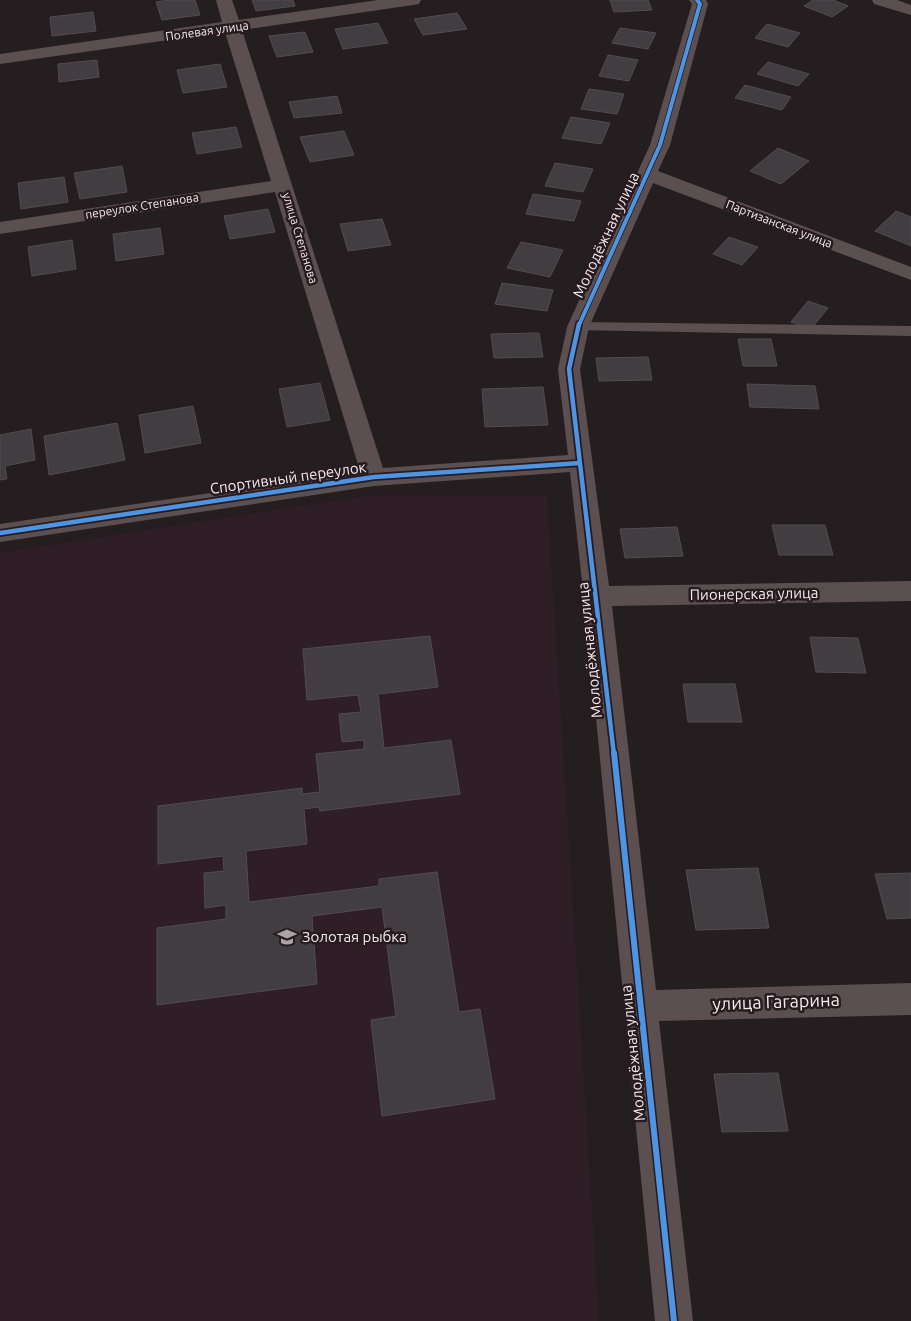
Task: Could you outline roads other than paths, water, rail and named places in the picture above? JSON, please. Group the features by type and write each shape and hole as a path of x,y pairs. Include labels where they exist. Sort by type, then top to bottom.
{"street":[{"name":"улица Степанова","path":"224,0 284,184 374,477"},
{"name":"Полевая улица","path":"0,59 413,0"},
{"path":"880,0 911,10"},
{"name":"Молодёжная улица","path":"674,1321 597,596 569,369 578,327 660,145 702,1"},
{"name":"Партизанская улица","path":"648,174 911,274"},
{"name":"переулок Степанова","path":"0,228 284,184"},
{"name":"Спортивный переулок","path":"0,533 374,477 580,464"},
{"name":"Пионерская улица","path":"597,596 911,591"},
{"name":"улица Гагарина","path":"640,1006 911,999"}],"lane":[{"path":"578,327 911,331"}],"place":[{"name":"Золотая рыбка","path":"287,937"}]}
